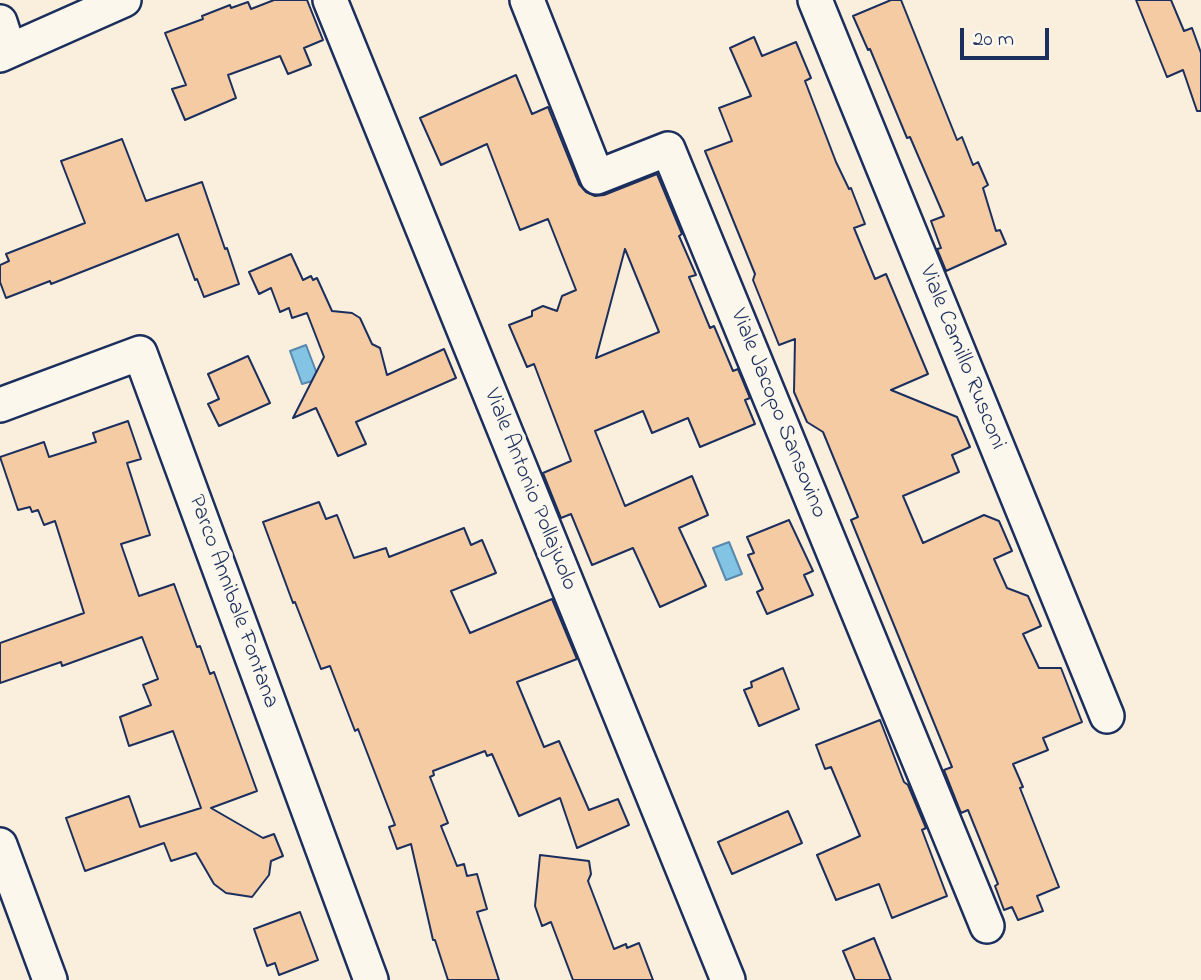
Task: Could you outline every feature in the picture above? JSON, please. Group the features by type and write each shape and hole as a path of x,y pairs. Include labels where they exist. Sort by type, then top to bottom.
{"street":[{"path":"3,42 124,0"},
{"name":"Viale Antonio Pollajuolo","path":"330,0 728,980"},
{"name":"Viale Jacopo Sansovino","path":"527,0 597,177 668,149 987,926"},
{"name":"Viale Camillo Rusconi","path":"816,0 1107,716"},
{"name":"Parco Annibale Fontana","path":"4,393 140,353 365,978"},
{"path":"0,845 50,980"}],"water":[{"path":"306,345 319,379 302,384 290,351"},
{"path":"729,542 742,574 726,580 713,548"}],"building":[{"path":"274,0 307,0 323,40 304,48 311,65 288,74 280,56 228,75 236,98 185,120 172,89 186,85 165,33 203,19 202,16 230,5 231,8 248,2 251,9"},
{"path":"891,0 901,0 957,140 962,137 973,165 978,162 988,185 983,188 996,231 1000,230 1006,244 946,271 937,249 941,248 931,221 944,216 853,16"},
{"path":"1136,0 1171,0 1184,31 1192,28 1201,53 1201,111 1197,111 1183,70 1167,77"},
{"path":"754,37 762,56 796,42 811,78 805,81 836,162 849,189 851,188 865,224 854,228 875,279 886,274 928,374 891,390 957,417 970,447 952,455 959,472 903,496 923,543 984,515 999,521 1012,551 994,559 1007,588 1028,596 1041,626 1023,634 1039,668 1061,668 1082,722 1043,738 1048,750 1013,764 1059,887 1037,896 1043,911 1018,920 1012,907 1004,910 995,886 998,884 968,810 961,813 944,770 952,767 851,520 858,517 823,432 807,422 794,392 795,339 779,345 753,280 755,274 705,151 732,141 719,108 751,96 730,48"},
{"path":"516,75 532,114 548,107 579,184 586,192 595,196 604,195 657,174 696,275 689,277 710,328 714,326 733,371 738,369 750,398 745,400 755,424 700,447 688,418 652,433 643,411 595,431 625,506 692,476 708,515 679,528 706,586 660,607 633,548 592,565 571,514 561,518 543,473 571,461 534,364 527,367 509,325 532,316 532,311 543,306 557,311 562,296 576,290 548,219 520,230 487,144 441,165 420,118","holes":["625,249 659,332 596,358"]},
{"path":"122,139 146,201 202,182 239,284 204,297 178,234 51,284 50,281 6,298 0,282 0,265 9,261 6,254 85,223 61,161"},
{"path":"291,254 303,280 311,276 313,280 317,278 332,311 352,313 360,318 372,344 380,348 387,375 444,349 456,378 356,422 366,444 338,456 316,408 293,418 324,357 307,313 292,318 289,308 280,312 271,288 259,294 249,272"},
{"path":"248,356 270,403 219,426 208,404 219,399 208,374"},
{"path":"128,421 141,459 127,463 150,535 121,544 139,596 174,584 197,647 200,646 210,674 214,672 257,791 211,808 263,838 274,834 283,856 271,861 269,875 252,897 226,893 214,884 196,853 171,861 164,843 85,871 66,818 129,796 140,827 201,808 173,731 129,746 120,717 151,705 143,685 158,679 142,637 62,666 61,662 0,683 0,643 84,613 55,521 44,525 38,510 32,512 30,507 18,510 0,457 44,442 49,457 96,442 93,433"},
{"path":"319,502 326,519 337,515 354,558 386,548 389,557 464,528 471,545 482,540 496,573 451,591 470,633 552,599 577,659 517,682 544,747 559,741 589,810 618,799 629,825 577,848 560,798 519,816 492,754 487,756 485,751 433,771 434,775 430,777 448,823 441,826 457,866 464,864 467,876 477,874 487,909 477,912 499,980 448,980 433,940 411,844 397,849 389,827 395,825 358,729 355,731 330,666 321,669 295,602 293,603 263,522"},
{"path":"789,520 813,571 804,575 813,595 767,614 757,592 763,589 748,555 754,553 747,537"},
{"path":"783,668 799,709 759,726 744,690 752,687 751,682"},
{"path":"880,720 904,782 908,785 926,828 922,830 947,896 892,918 879,884 836,900 817,855 860,836 831,767 825,769 816,745"},
{"path":"788,811 802,843 732,874 718,842"},
{"path":"540,855 589,861 591,874 588,881 614,949 639,943 653,980 573,980 551,922 542,926 535,906"},
{"path":"300,912 318,960 279,975 275,963 267,966 254,929"},
{"path":"874,938 891,980 855,980 843,951"}]}
